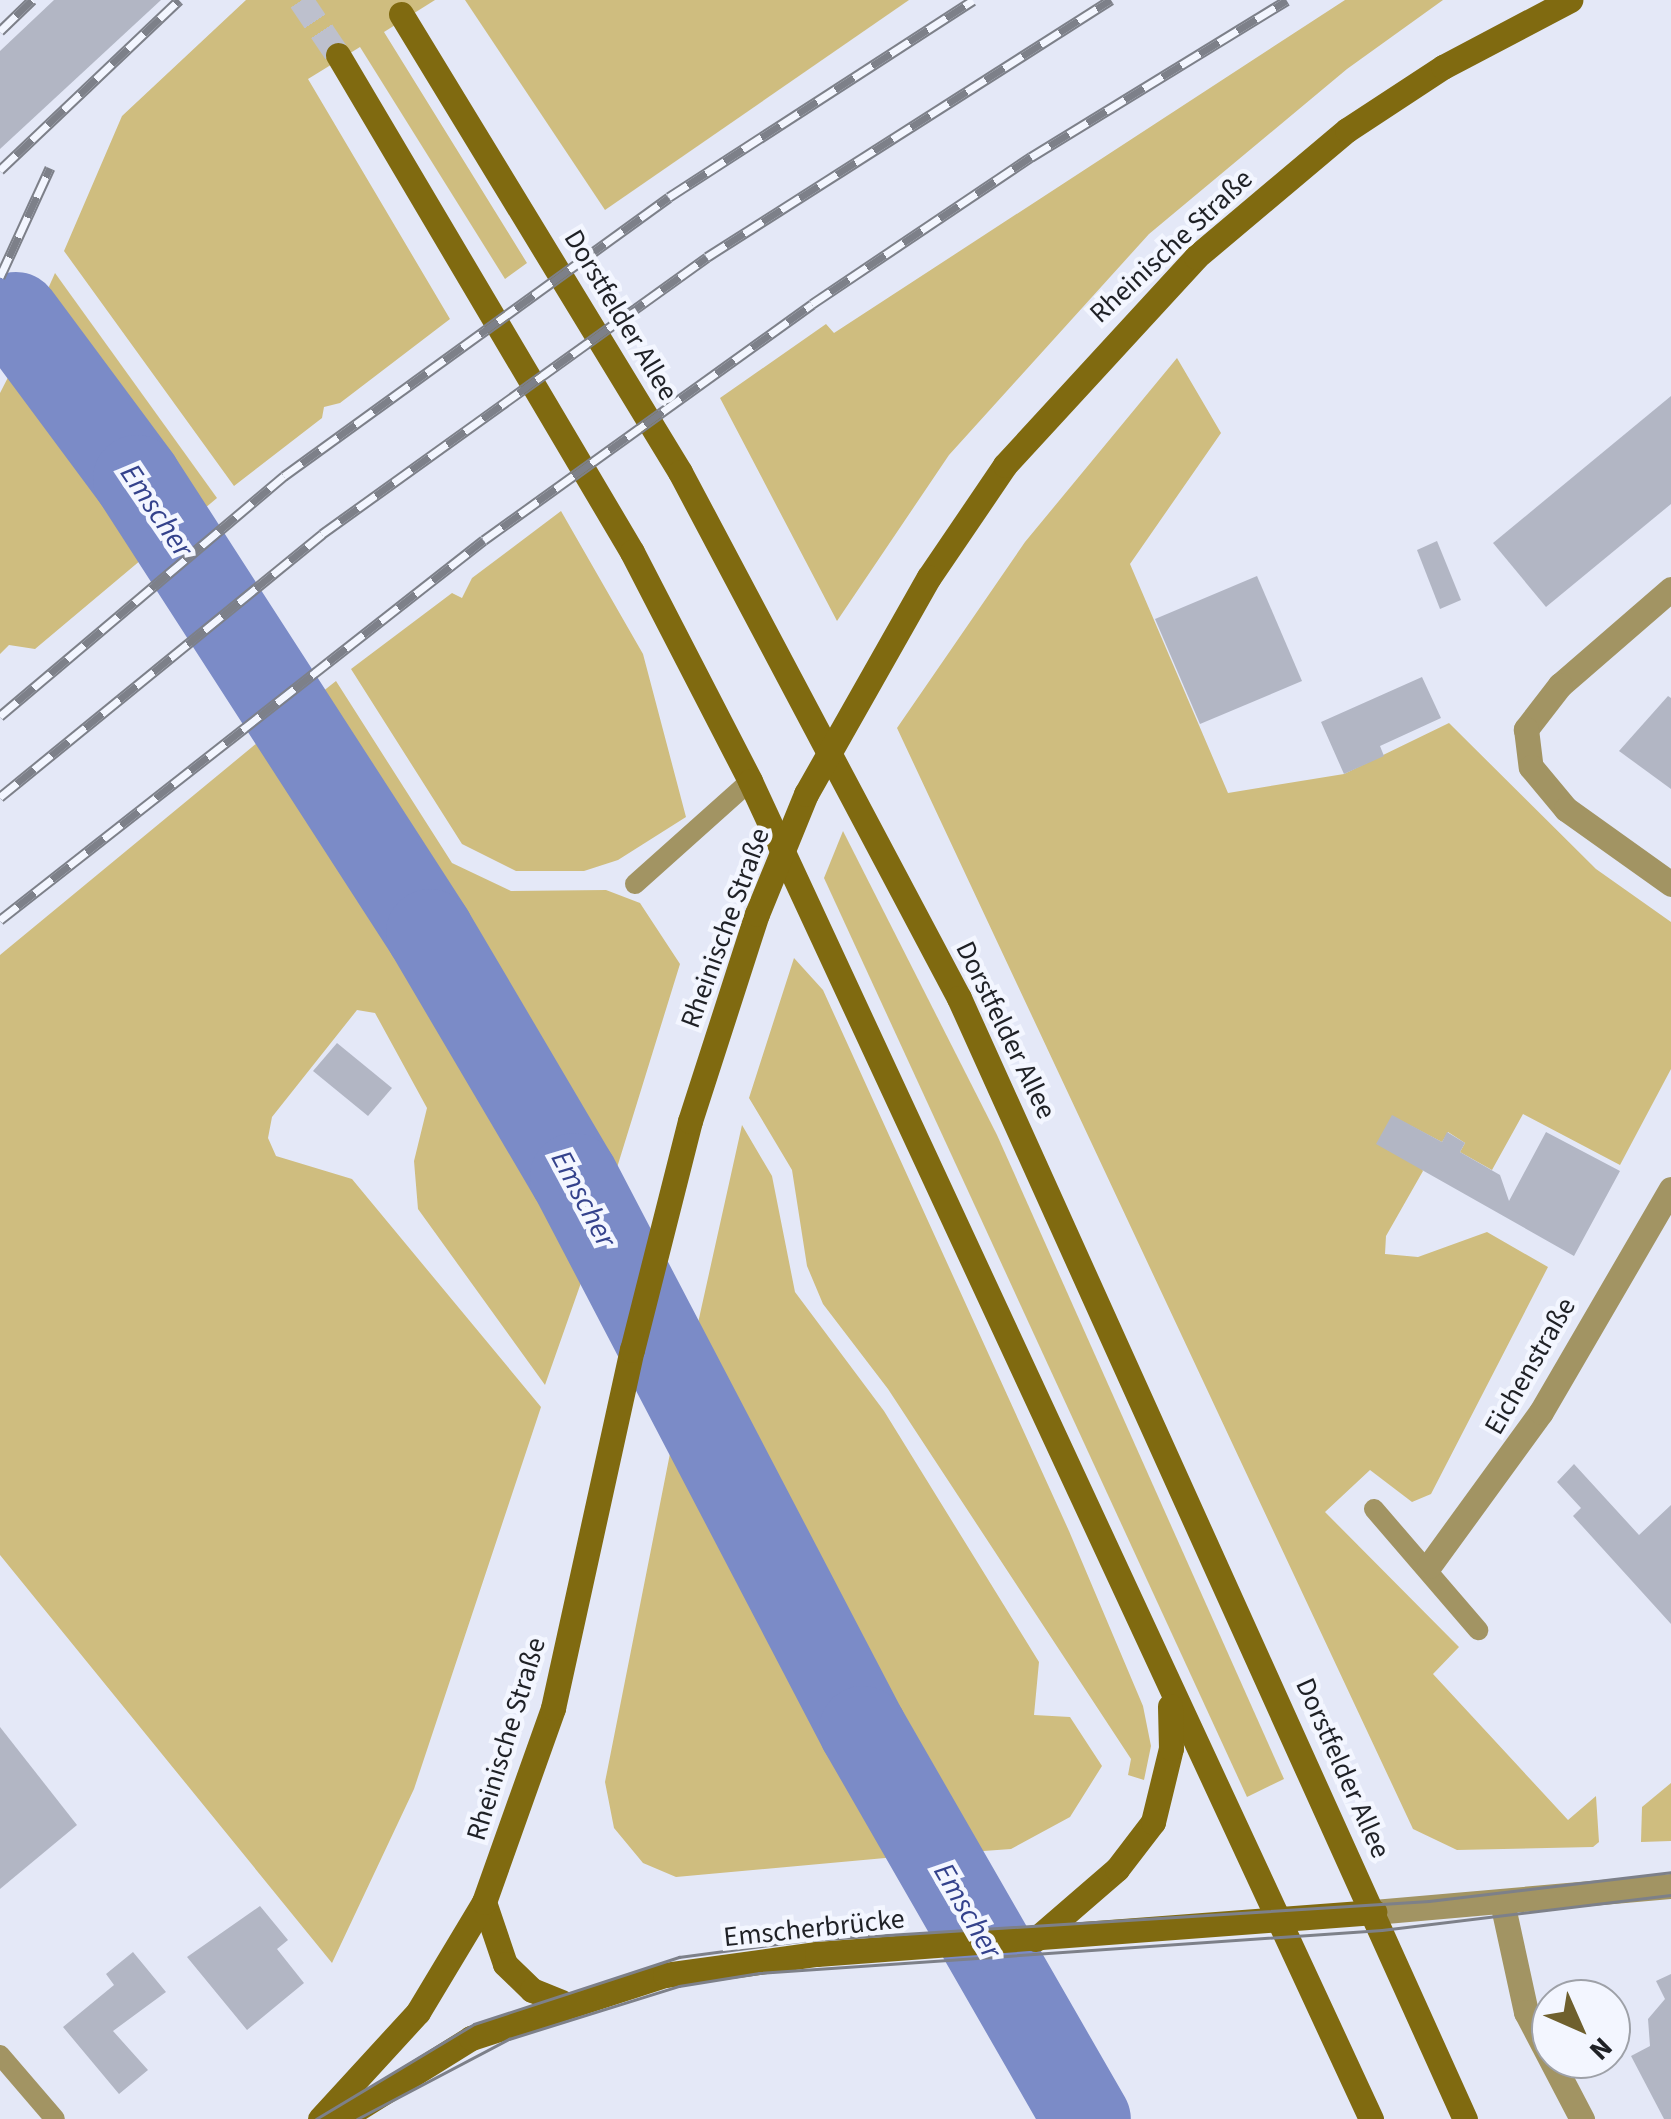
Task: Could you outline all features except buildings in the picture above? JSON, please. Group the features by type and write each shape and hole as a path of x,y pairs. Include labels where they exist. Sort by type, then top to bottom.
{"main road":[{"name":"Rheinische Straße","path":"320,2119 418,2012 484,1902 552,1708 632,1350 690,1122 757,914 806,794 930,576 1027,439 1196,257 1347,130 1443,67 1570,0"},
{"name":"Dorstfelder Allee","path":"401,14 680,472 959,998 1465,2119"},
{"path":"338,55 632,552 750,781 1370,2119"},
{"path":"1036,1939 1138,1843 1166,1785 1169,1692"},
{"path":"484,1902 506,1964 532,1990 562,2002"},
{"name":"Emscherbrücke","path":"562,2002 665,1975 817,1954 1180,1931 1374,1912"},
{"path":"341,2119 471,2038 562,2002"}],"street":[{"path":"1671,589 1560,685 1526,729 1532,767 1566,808 1671,884"},
{"name":"Eichenstraße","path":"1430,1566 1541,1412 1671,1190"},
{"path":"1374,1912 1671,1886"},
{"path":"1502,1902 1526,2012 1582,2119"}],"lane":[{"path":"635,884 750,781"},
{"path":"1374,1508 1430,1566 1478,1630"},
{"path":"0,2054 55,2119"}],"shaded area":[{"path":"246,0 435,0 384,32 527,263 505,279 360,47 308,79 450,319 340,403 324,407 322,418 234,486 64,251 122,116"},
{"path":"465,0 909,0 605,210"},
{"path":"1345,0 1443,0 1347,69 1149,234 949,455 837,621 720,398 826,324 834,333"},
{"path":"55,273 217,498 185,525 36,316"},
{"path":"20,354 160,544 35,649 9,645 0,654 0,393"},
{"path":"1177,358 1221,433 1130,564 1228,793 1344,774 1449,723 1596,869 1671,922 1671,1069 1620,1165 1523,1114 1492,1170 1460,1152 1465,1143 1448,1132 1442,1142 1392,1116 1423,1171 1386,1236 1385,1254 1418,1257 1487,1232 1548,1267 1431,1494 1412,1502 1370,1470 1325,1512 1459,1647 1433,1674 1568,1820 1596,1796 1599,1842 1593,1847 1457,1850 1413,1829 897,728 1025,542"},
{"path":"561,511 643,654 686,817 618,860 584,871 516,871 462,844 351,669 452,593 462,598 472,578"},
{"path":"336,681 452,863 511,891 606,890 640,903 680,964 607,1200 298,711"},
{"path":"280,724 595,1243 545,1385 418,1209 414,1161 427,1108 375,1013 357,1010 272,1117 268,1138 276,1156 352,1179 541,1407 414,1789 332,1963 0,1555 0,955"},
{"path":"843,831 997,1135 1284,1779 1247,1797 824,878"},
{"path":"794,958 823,990 1069,1531 1143,1706 1151,1746 1144,1780 1128,1775 1131,1759 888,1389 823,1304 807,1266 792,1170 749,1098"},
{"path":"742,1125 772,1176 795,1292 884,1411 1039,1662 1034,1715 1070,1717 1102,1766 1070,1817 1011,1849 956,1853 874,1723 690,1359"},
{"path":"679,1408 793,1615 796,1642 918,1855 676,1877 643,1863 614,1828 605,1782"},
{"path":"1671,1783 1671,1841 1641,1842 1642,1807"}],"waterway":[{"name":"Emscher","path":"16,316 137,479 430,933 574,1177 863,1730 1087,2119"}],"tunnel":[{"path":"301,0 338,55"}],"tram line":[{"path":"316,2119 474,2024 679,1957 809,1940 1429,1901 1671,1872"},
{"path":"357,2119 509,2039 679,1986 759,1973 1382,1930 1671,1895"}],"railway":[{"path":"0,31 32,0"},
{"path":"0,170 179,0"},
{"path":"0,716 284,476 669,197 973,0"},
{"path":"0,797 322,534 707,257 1111,0"},
{"path":"0,920 484,540 812,304 1031,157 1287,0"},
{"path":"0,277 50,168"}]}
